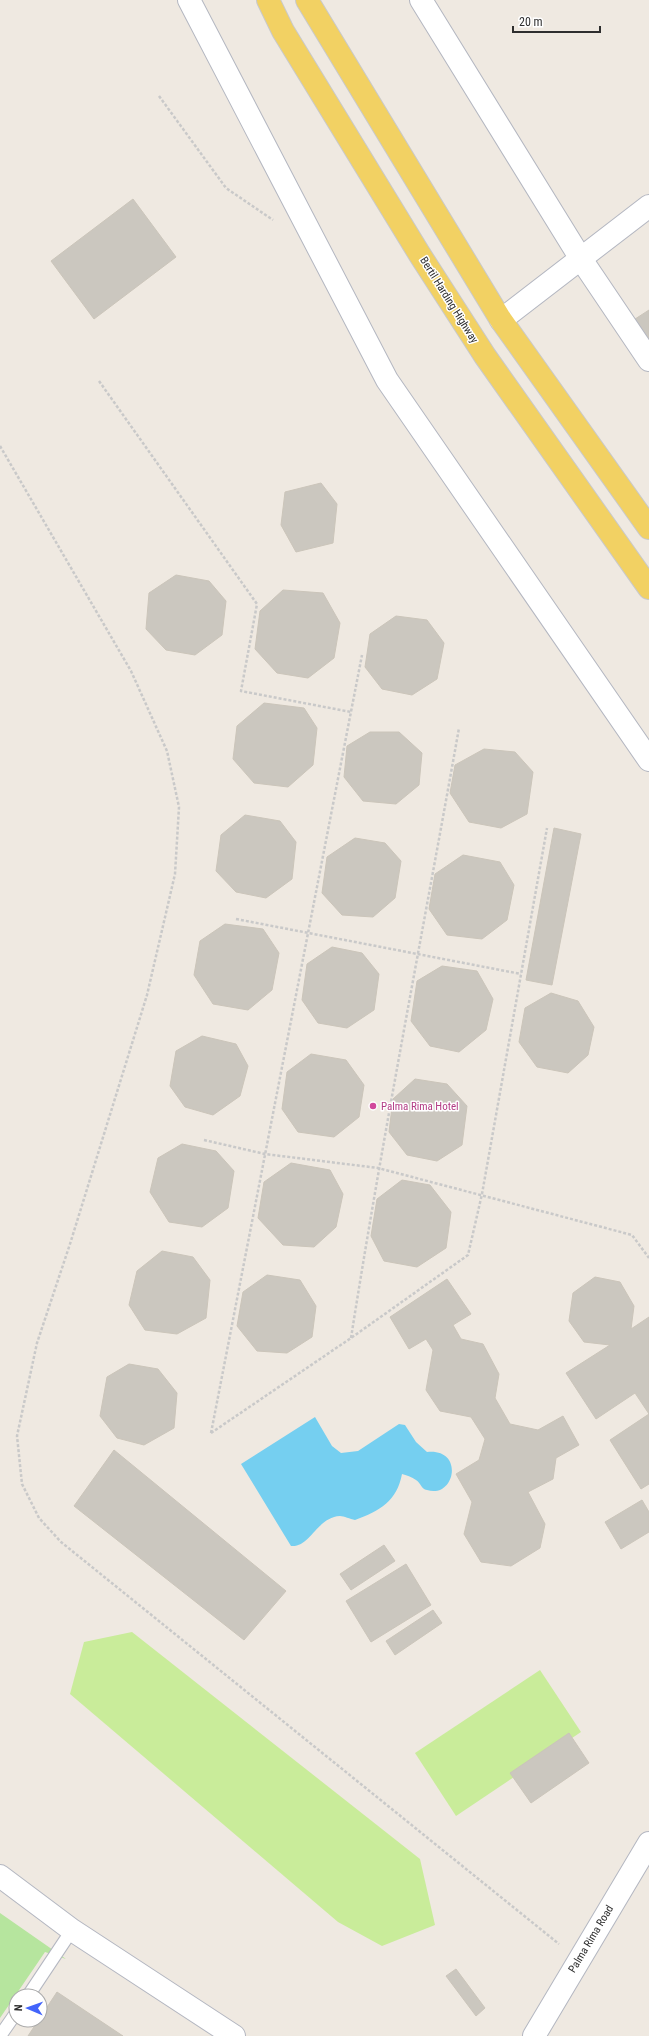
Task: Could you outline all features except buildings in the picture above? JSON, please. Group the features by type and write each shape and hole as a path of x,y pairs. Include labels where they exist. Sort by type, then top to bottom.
{"main road":[{"name":"Bertil Harding Highway","path":"268,0 291,44 484,356 649,588"},
{"path":"307,0 501,320 649,528"}],"street":[{"path":"189,0 387,380 649,760"},
{"path":"421,0 581,259 649,360"},
{"path":"501,320 649,206"},
{"name":"Palma Rima Road","path":"534,2036 649,1843"},
{"path":"0,1876 72,1930 234,2036"}],"lane":[{"path":"33,1988 72,1930"},
{"path":"0,2036 8,2024"}],"path":[{"path":"159,96 226,188 274,221"},
{"path":"99,381 257,604 241,691 351,712"},
{"path":"0,446 131,671 167,751 179,807 175,874 147,995 70,1244 37,1343 17,1436 22,1484 39,1518 61,1542 578,1960"},
{"path":"362,654 211,1433 351,1338 468,1255 482,1194 547,828"},
{"path":"351,1338 378,1168 419,954 458,728"},
{"path":"236,919 521,974"},
{"path":"204,1140 265,1154 378,1168 482,1194 632,1235 649,1258"}],"green space":[{"path":"132,1632 420,1859 435,1925 382,1946 338,1922 70,1694 84,1642"},
{"path":"540,1670 581,1732 456,1816 415,1753"},
{"path":"0,1913 66,1959 45,1952 20,1988 8,1988 8,2006 0,2018"}],"water":[{"path":"315,1417 332,1446 341,1453 358,1451 399,1424 405,1425 416,1442 427,1452 439,1453 447,1458 451,1465 452,1473 449,1481 444,1487 437,1491 427,1490 423,1488 418,1481 402,1474 400,1483 392,1498 380,1509 355,1520 342,1516 332,1518 319,1526 309,1538 298,1545 291,1546 241,1464"}],"place":[{"name":"Palma Rima Hotel","path":"373,1106"}]}
